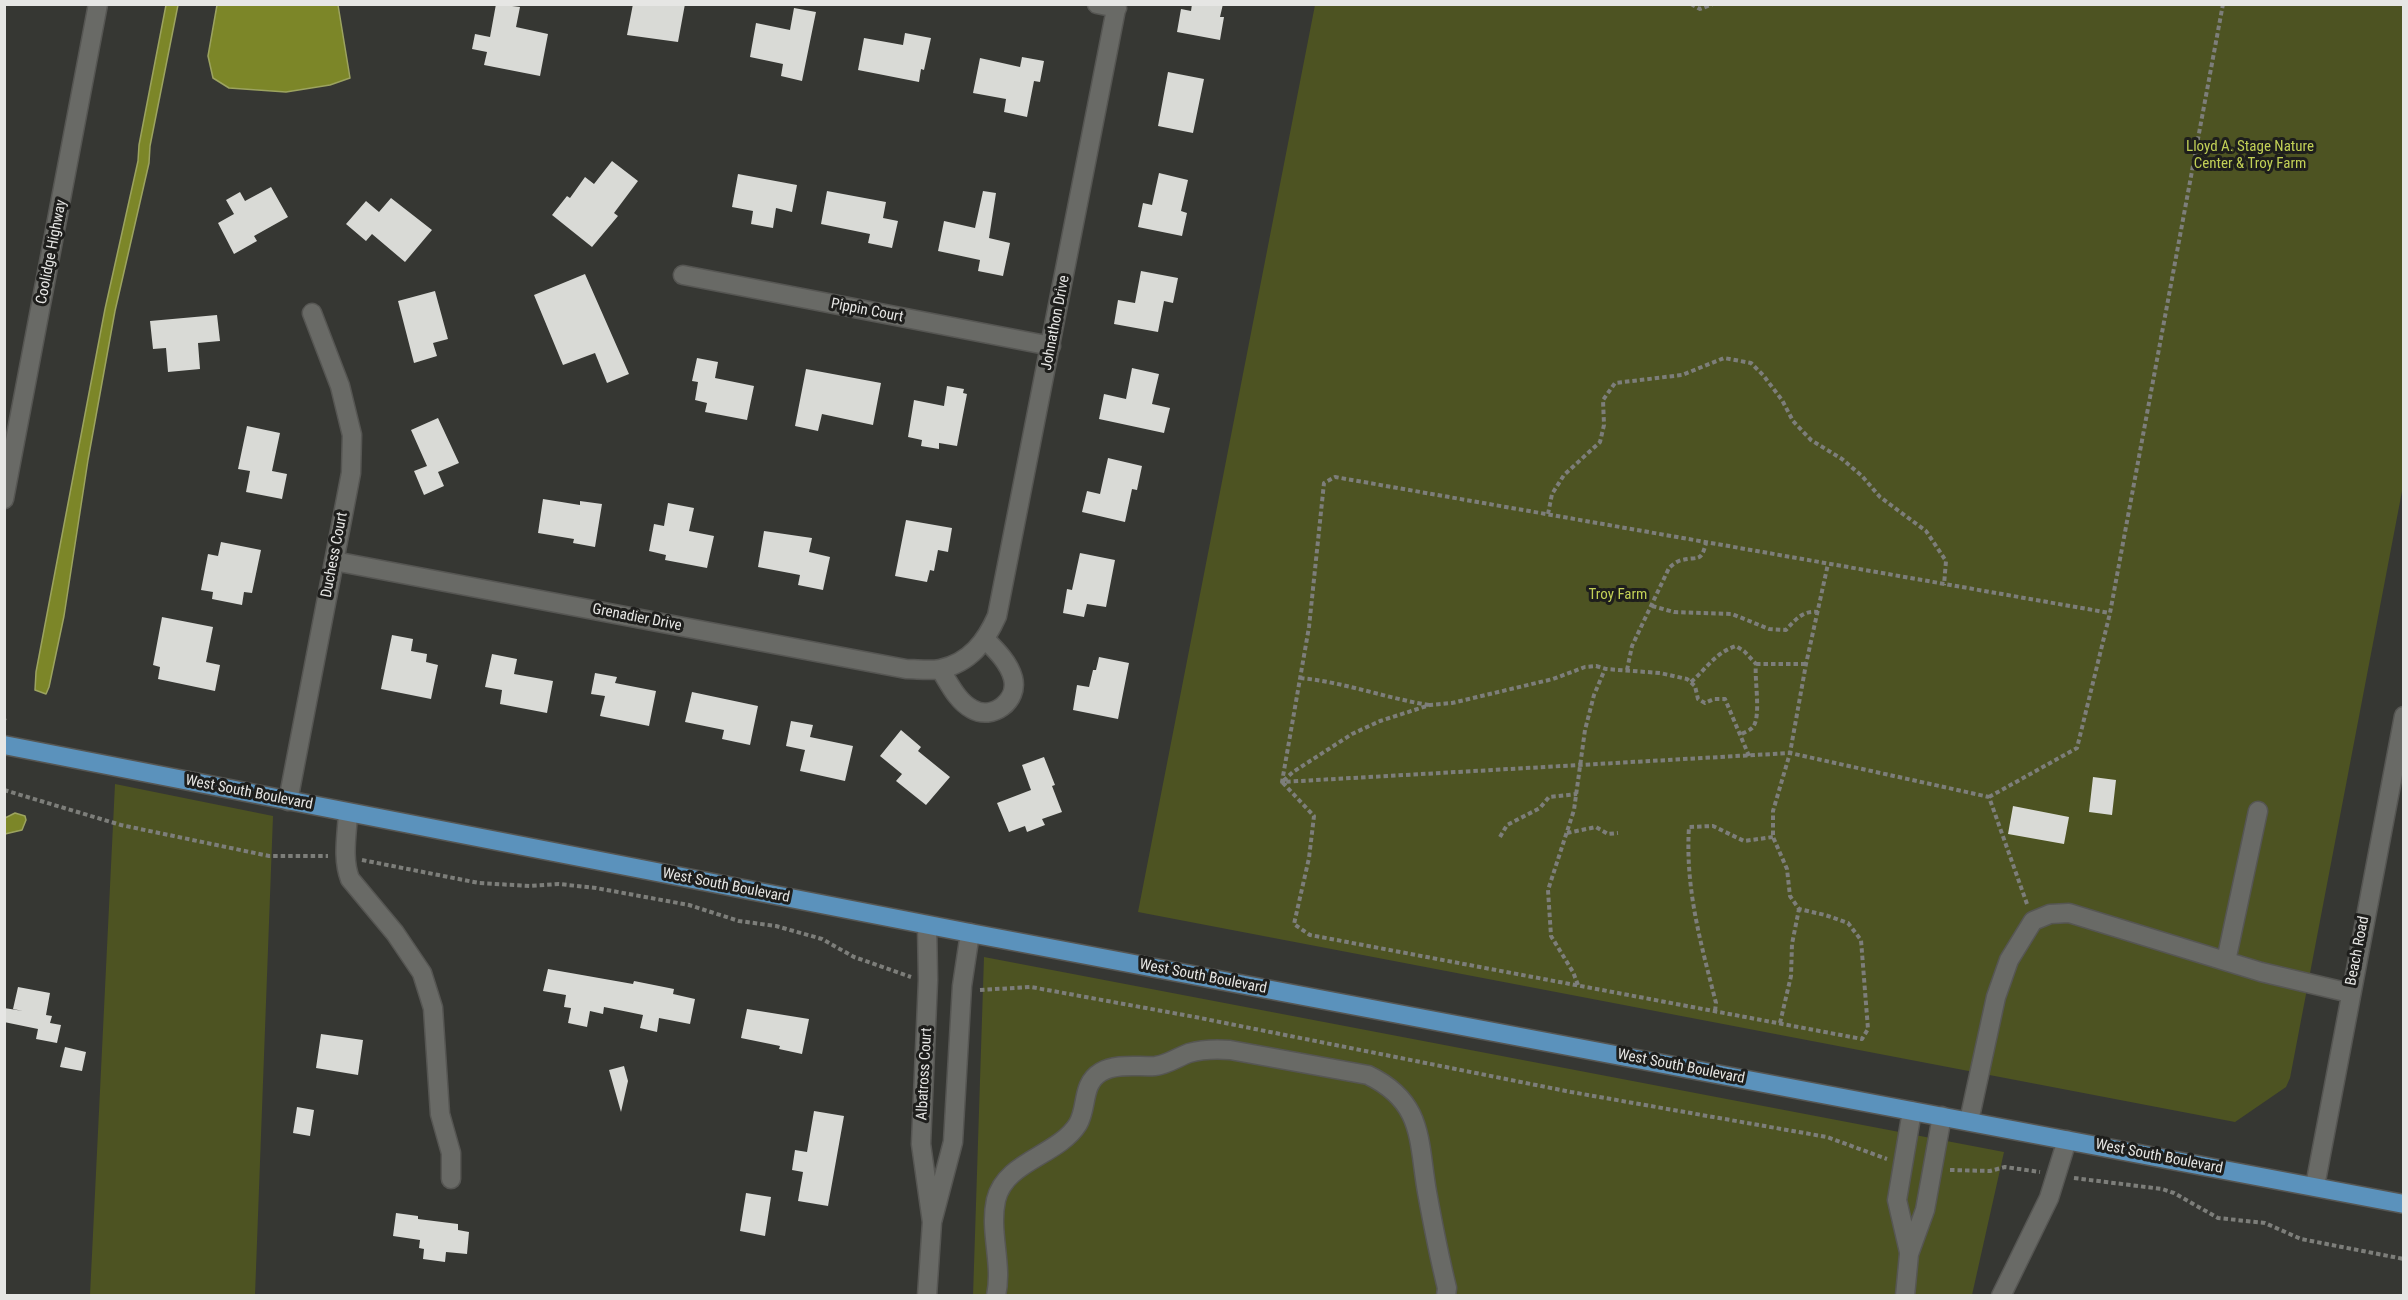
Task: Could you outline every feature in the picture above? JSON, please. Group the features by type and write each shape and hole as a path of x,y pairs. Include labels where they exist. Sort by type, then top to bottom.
{"main road":[{"name":"West South Boulevard","path":"4,745 927,925 2403,1204"}],"street":[{"name":"Coolidge Highway","path":"4,499 98,4"},
{"path":"1097,4 1117,7"},
{"name":"Johnathon Drive","path":"968,657 986,639 997,616 1117,7"},
{"name":"Pippin Court","path":"682,275 1051,346"},
{"name":"Duchess Court","path":"288,801 351,473 352,435 340,386 312,313"},
{"name":"Grenadier Drive","path":"334,561 906,669 940,669 968,657"},
{"path":"940,669 956,695 972,709 984,713 1002,708 1012,695 1014,679 1003,657 986,639"},
{"name":"Beach Road","path":"2314,1186 2350,993 2397,785 2403,716"},
{"path":"2226,961 2258,811"},
{"path":"348,813 345,856 350,879 395,933 422,973 433,1008 440,1114 451,1153 451,1179"},
{"path":"1969,1121 1996,997 2009,960 2033,921 2050,914 2068,913 2226,961 2315,986 2350,993"},
{"name":"Albatross Court","path":"927,925 928,980 921,1144 932,1222"},
{"name":"Albatross Court","path":"927,1296 932,1222 953,1142 962,986 970,933"},
{"path":"996,1296 999,1282 993,1219 996,1198 1012,1173 1060,1143 1073,1131 1080,1120 1085,1094 1092,1080 1102,1071 1116,1067 1158,1065 1190,1053 1210,1049 1230,1050 1368,1075 1386,1084 1400,1098 1412,1115 1420,1136 1426,1185 1447,1288 1446,1296"},
{"path":"925,1070 956,1069"},
{"path":"1909,1254 1897,1200 1912,1111"},
{"path":"1905,1296 1909,1254 1924,1210 1942,1116"},
{"path":"2001,1296 2058,1176 2067,1140"}],"path":[{"path":"1691,4 1700,9 1713,4"},
{"path":"1282,782 1790,753 1989,797 2077,748 2110,613 2223,4"},
{"path":"1548,514 1552,494 1564,475 1600,442 1604,425 1603,400 1615,383 1682,375 1724,358 1751,363 1782,400 1793,421 1811,440 1842,459 1862,476 1880,497 1926,531 1946,561 1944,585"},
{"path":"1282,782 1309,627 1324,483 1335,477 2110,613"},
{"path":"1627,670 1632,646 1669,568 1681,560 1696,559 1703,554 1706,543"},
{"path":"1282,782 1314,816 1309,858 1294,924 1310,935 1862,1039 1868,1029 1861,940 1848,923 1799,909 1790,896 1787,869 1773,837 1773,811 1790,753 1806,664 1828,564"},
{"path":"1652,606 1674,612 1732,614 1769,629 1786,630 1796,618 1810,611 1818,612"},
{"path":"1691,682 1709,661 1724,650 1736,646 1756,664 1806,664"},
{"path":"1739,735 1754,727 1757,720 1754,677 1756,664"},
{"path":"1282,782 1293,772 1352,734 1380,721 1430,705 1488,695 1596,666 1605,669 1660,673 1687,679 1695,686 1698,699 1705,703 1714,699 1725,699 1749,756"},
{"path":"1578,986 1573,972 1551,936 1548,890 1567,833 1581,766 1585,730 1594,695 1605,669"},
{"path":"1300,678 1328,680 1394,699 1430,705"},
{"path":"4,790 121,825 269,856 345,856 479,883 596,888 689,905 739,921 776,926 822,939 855,957 905,975"},
{"path":"1500,837 1507,825 1540,808 1549,797 1576,794"},
{"path":"1989,797 2033,921"},
{"path":"1715,1011 1716,1003 1694,915 1687,855 1689,828 1713,826 1744,841 1773,837"},
{"path":"1567,833 1596,827 1608,834 1618,833"},
{"path":"1780,1023 1791,976 1792,944 1799,909"},
{"path":"982,990 1031,987 1194,1017 1571,1092 1815,1135 1880,1156"},
{"path":"1940,1170 1990,1171 2014,1167 2058,1176 2162,1189 2174,1193 2218,1218 2265,1223 2301,1239 2403,1259"}],"green space":[{"name":"Troy Farm","path":"1315,5 2403,5 2403,486 2290,1078 2286,1087 2235,1122 1138,912"},
{"path":"115,784 273,816 255,1295 90,1295"},
{"path":"984,957 2004,1152 1972,1295 973,1296"}],"shaded area":[{"path":"166,5 178,5 150,146 149,163 115,311 88,460 64,616 46,694 35,690 36,672 105,309 138,161 139,145"},
{"path":"217,5 338,5 350,78 330,85 286,92 229,88 213,78 208,56"},
{"path":"15,813 25,816 26,820 22,830 5,834 5,818"}],"building":[{"path":"496,4 520,7 516,27 548,34 540,76 484,65 487,52 472,49 475,34 490,37"},
{"path":"633,4 685,4 678,42 627,35"},
{"path":"1192,4 1223,4 1220,17 1224,17 1220,40 1177,32 1181,9 1191,11"},
{"path":"794,8 816,12 802,81 781,76 783,64 750,57 756,23 790,30"},
{"path":"905,33 931,38 919,82 858,70 864,38 903,45"},
{"path":"1022,57 1044,61 1040,82 1034,81 1027,117 1004,112 1006,99 973,93 980,58 1020,67"},
{"path":"1168,72 1204,79 1193,133 1158,126"},
{"path":"612,161 638,181 614,213 618,216 592,247 552,215 567,196 570,198 585,177 594,184"},
{"path":"1159,173 1188,180 1181,211 1187,213 1182,236 1138,227 1143,203 1152,205"},
{"path":"738,174 797,185 792,212 776,208 773,228 751,224 753,211 732,207"},
{"path":"271,187 288,217 254,236 257,241 234,254 218,223 234,214 226,200 240,192 245,201"},
{"path":"827,191 886,202 883,218 898,221 892,248 868,243 870,234 821,224"},
{"path":"983,191 996,193 989,238 1010,243 1003,276 978,271 980,260 938,251 944,221 975,228"},
{"path":"391,198 432,230 405,262 372,234 366,241 346,224 366,201 379,212"},
{"path":"1141,271 1178,278 1173,303 1164,301 1158,332 1114,324 1118,300 1135,303"},
{"path":"585,274 629,374 607,383 595,353 563,365 534,295"},
{"path":"435,291 448,339 433,343 437,356 414,363 398,301"},
{"path":"217,315 220,341 198,343 200,369 168,372 166,348 153,349 150,321"},
{"path":"697,358 718,362 715,378 754,386 747,420 705,412 707,403 695,400 698,382 692,381"},
{"path":"1132,368 1159,374 1152,404 1170,408 1164,433 1099,419 1104,394 1126,399"},
{"path":"806,369 881,383 873,425 822,414 818,431 795,426"},
{"path":"947,386 964,389 963,393 967,394 957,446 939,443 939,449 921,446 922,440 908,437 914,400 944,406"},
{"path":"438,418 459,463 438,472 444,486 424,495 414,471 427,466 411,430"},
{"path":"247,426 280,433 272,471 287,474 282,499 246,492 250,471 238,469"},
{"path":"1108,458 1142,466 1137,490 1132,489 1125,522 1082,512 1087,491 1100,494"},
{"path":"543,499 580,505 580,501 602,504 595,547 573,543 574,539 538,533"},
{"path":"668,503 694,508 689,531 714,536 707,568 665,560 666,555 649,551 654,524 664,526"},
{"path":"906,520 952,528 948,552 938,550 934,571 930,570 927,582 895,576"},
{"path":"764,531 812,538 809,552 830,557 823,590 798,585 800,575 758,567"},
{"path":"221,542 261,550 252,593 244,592 242,605 212,599 213,592 201,590 208,554 218,556"},
{"path":"1080,553 1115,560 1106,607 1087,604 1084,617 1063,613 1067,589 1072,590"},
{"path":"162,617 213,627 206,662 220,665 215,691 158,679 160,667 153,665"},
{"path":"392,635 413,639 411,651 427,654 426,662 438,665 431,699 381,689"},
{"path":"492,654 517,659 514,674 553,681 547,713 500,704 502,690 485,687"},
{"path":"1099,657 1129,663 1118,719 1073,710 1077,685 1089,687"},
{"path":"595,673 617,677 615,683 656,691 649,726 600,716 605,696 591,694"},
{"path":"692,692 758,706 750,745 722,739 724,730 685,722"},
{"path":"791,721 813,725 810,737 853,746 845,781 800,771 805,750 786,746"},
{"path":"901,730 921,747 918,751 950,777 926,805 896,781 902,774 880,756"},
{"path":"1044,757 1062,812 1042,819 1045,825 1027,832 1025,826 1009,832 997,803 1031,790 1022,765"},
{"path":"2093,777 2116,780 2112,815 2089,812"},
{"path":"2013,806 2069,817 2064,844 2008,834"},
{"path":"548,969 674,989 673,994 695,999 690,1024 659,1018 657,1032 640,1028 643,1015 604,1007 603,1014 590,1011 587,1027 568,1023 571,1008 564,1007 566,995 543,991"},
{"path":"18,987 50,993 46,1015 52,1016 50,1023 61,1025 57,1043 36,1039 38,1029 4,1022 4,1008 23,1011 13,1009"},
{"path":"747,1009 809,1019 802,1054 779,1049 780,1046 741,1038"},
{"path":"321,1034 363,1040 358,1075 316,1068"},
{"path":"65,1047 86,1052 82,1071 60,1067"},
{"path":"624,1066 628,1081 621,1112 609,1070"},
{"path":"297,1107 314,1110 310,1136 293,1133"},
{"path":"814,1111 844,1116 828,1206 798,1201 803,1172 792,1170 795,1150 807,1152"},
{"path":"746,1193 771,1197 765,1236 740,1231"},
{"path":"396,1213 418,1216 418,1219 458,1224 458,1230 469,1232 467,1254 446,1252 445,1262 423,1259 424,1249 419,1248 420,1240 393,1236"}],"park label":[{"name":"Lloyd A. Stage Nature Center & Troy Farm","path":"2250,156"}]}
